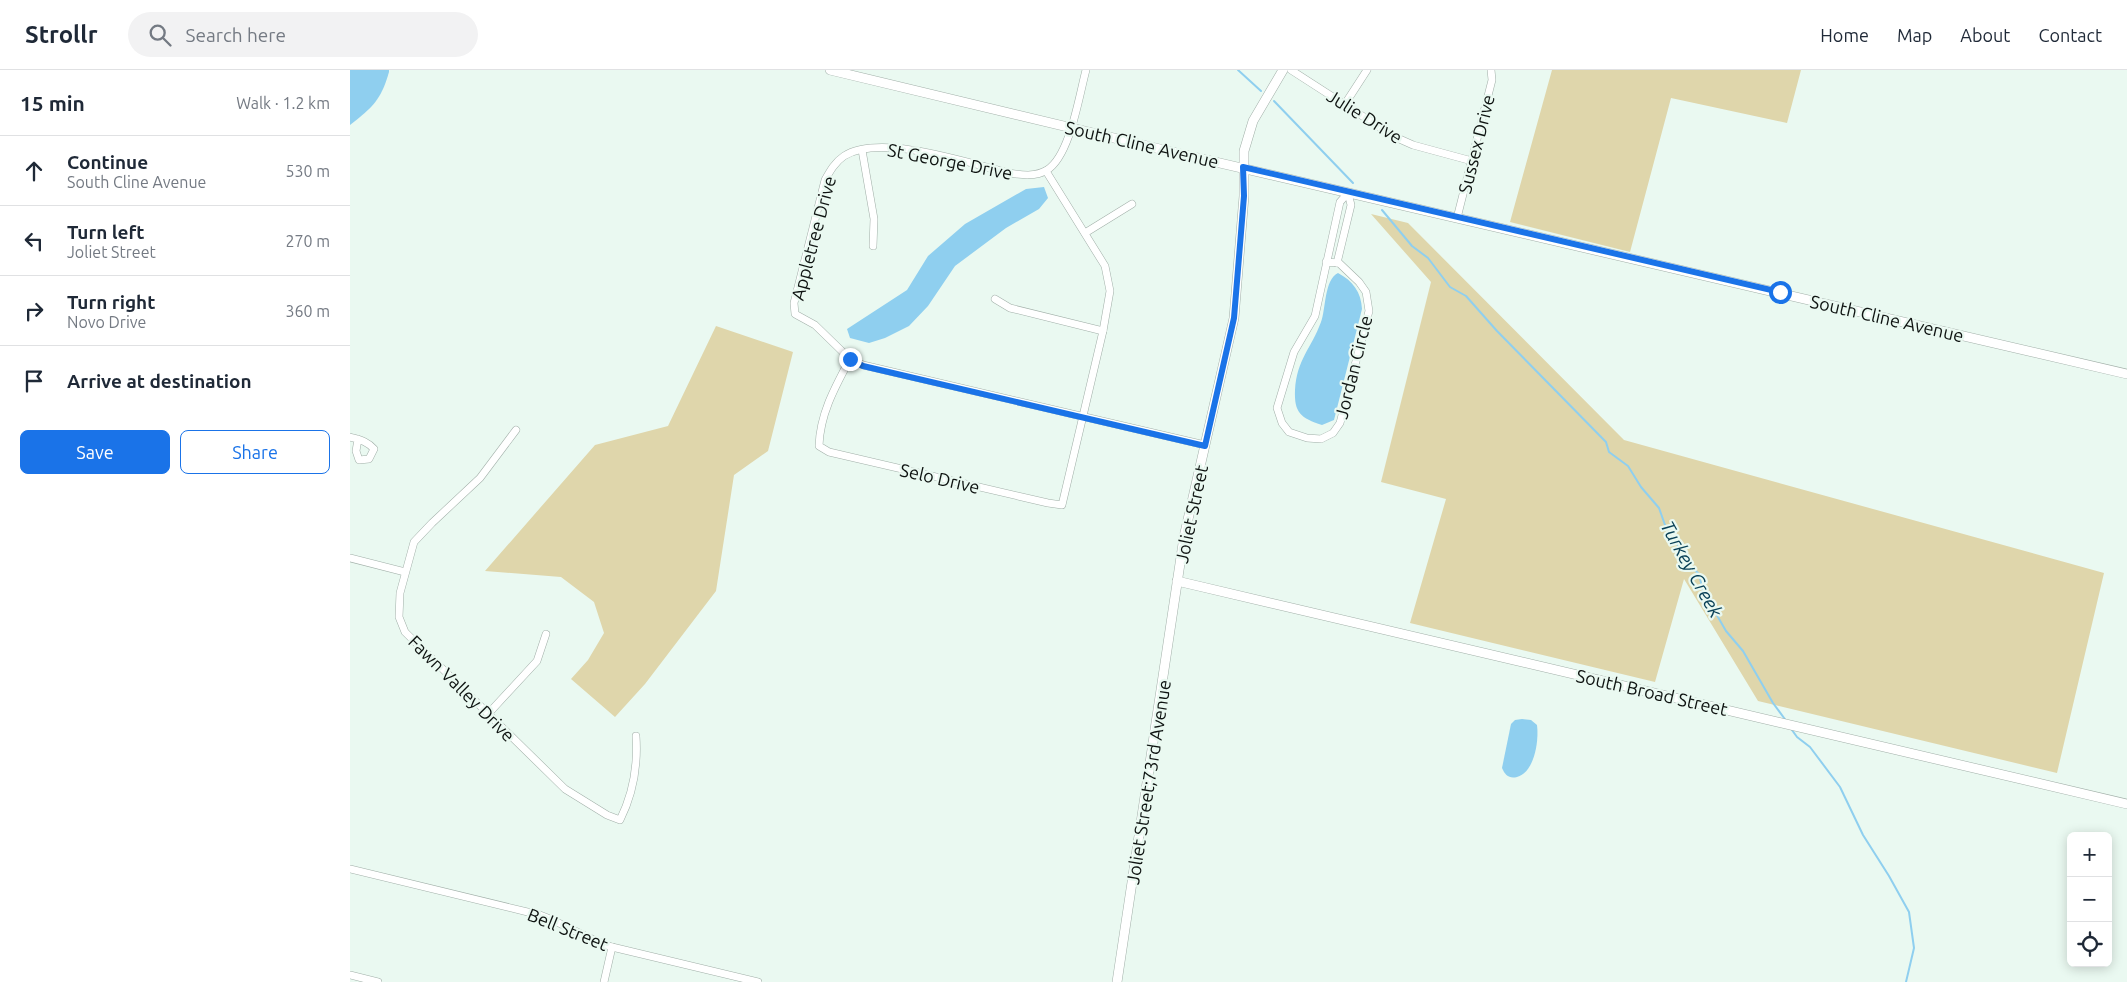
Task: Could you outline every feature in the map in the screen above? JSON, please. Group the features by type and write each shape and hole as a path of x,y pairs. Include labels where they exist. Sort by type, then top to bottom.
{"street":[{"name":"South Cline Avenue","path":"830,70 1348,193 2127,374"},
{"path":"1083,417 1103,331 1110,291 1105,266 1046,171 1057,162 1071,128 1086,70"},
{"name":"Joliet Street","path":"1177,581 1184,537 1234,318 1244,196 1243,167 1247,137 1253,121 1283,70"},
{"name":"Julie Drive","path":"1292,70 1395,137 1413,145 1472,161"},
{"path":"1345,104 1367,70"},
{"name":"Sussex Drive","path":"1457,218 1492,80 1491,70"},
{"name":"St George Drive","path":"862,150 880,146 900,147 1009,173 1028,176 1046,171"},
{"path":"862,150 874,219 874,246"},
{"name":"Appletree Drive","path":"850,359 815,325 795,314 794,303 825,180 834,166 845,156 862,150"},
{"path":"1326,262 1337,263 1350,205 1348,193"},
{"name":"Jordan Circle","path":"1337,263 1359,282 1366,292 1369,311 1340,423 1332,433 1321,439 1307,438 1288,432 1282,423 1277,408 1294,352 1315,316 1340,202 1348,193"},
{"path":"1085,232 1132,204"},
{"path":"995,299 1010,308 1103,331"},
{"path":"850,359 863,366 1205,446"},
{"name":"Selo Drive","path":"850,359 832,393 823,418 818,446 829,452 1062,505 1083,417"},
{"name":"Fawn Valley Drive","path":"516,430 480,478 414,542 405,572 399,617 405,632 565,789 606,815 620,820 625,811 637,762 636,736"},
{"path":"350,437 358,439"},
{"path":"350,558 405,572"},
{"name":"South Broad Street","path":"1177,581 2127,804"},
{"name":"Joliet Street;73rd Avenue","path":"1117,982 1177,581"},
{"path":"488,714 537,661 546,634"},
{"name":"Bell Street","path":"350,869 540,915 560,922 595,942 726,978 758,982"},
{"path":"604,982 612,947"},
{"path":"350,975 378,982"}],"shaded area":[{"path":"1552,70 1801,70 1787,123 1671,98 1630,252 1510,222"},
{"path":"1371,214 1408,223 1624,440 2104,573 2057,773 1758,701 1684,579 1655,682 1410,623 1446,499 1381,482 1431,282"},
{"path":"716,326 793,352 768,451 734,475 716,591 645,684 615,717 571,679 588,660 604,633 594,602 561,577 485,571 595,445 668,426"}],"water":[{"path":"350,70 389,70 389,72 383,90 375,102 350,125"},
{"path":"1044,187 1048,198 1039,209 1006,228 955,266 928,306 909,326 885,338 869,343 850,338 847,329 907,290 928,256 965,224 1026,189"},
{"path":"1338,273 1348,280 1358,292 1362,309 1334,420 1322,425 1309,420 1300,413 1295,398 1296,379 1301,362 1321,322 1330,282"},
{"path":"1515,720 1531,720 1537,725 1535,755 1528,769 1523,774 1517,777 1510,777 1502,768 1511,724"}],"waterway":[{"name":"Turkey Creek","path":"1238,70 1261,91"},
{"name":"Turkey Creek","path":"1274,101 1353,183"},
{"name":"Turkey Creek","path":"1382,210 1412,246 1428,258 1450,287 1466,296 1497,331 1606,442 1609,452 1628,466 1641,487 1659,508 1665,525 1676,538 1681,557 1699,574 1703,591 1726,631 1743,651 1773,703 1787,722"},
{"name":"Turkey Creek","path":"1792,730 1797,737 1810,747 1840,787 1863,835 1909,912 1914,948 1906,982"}],"route":[{"path":"850,359 863,366 1205,446 1234,318 1244,196 1243,167 1780,292"}]}
